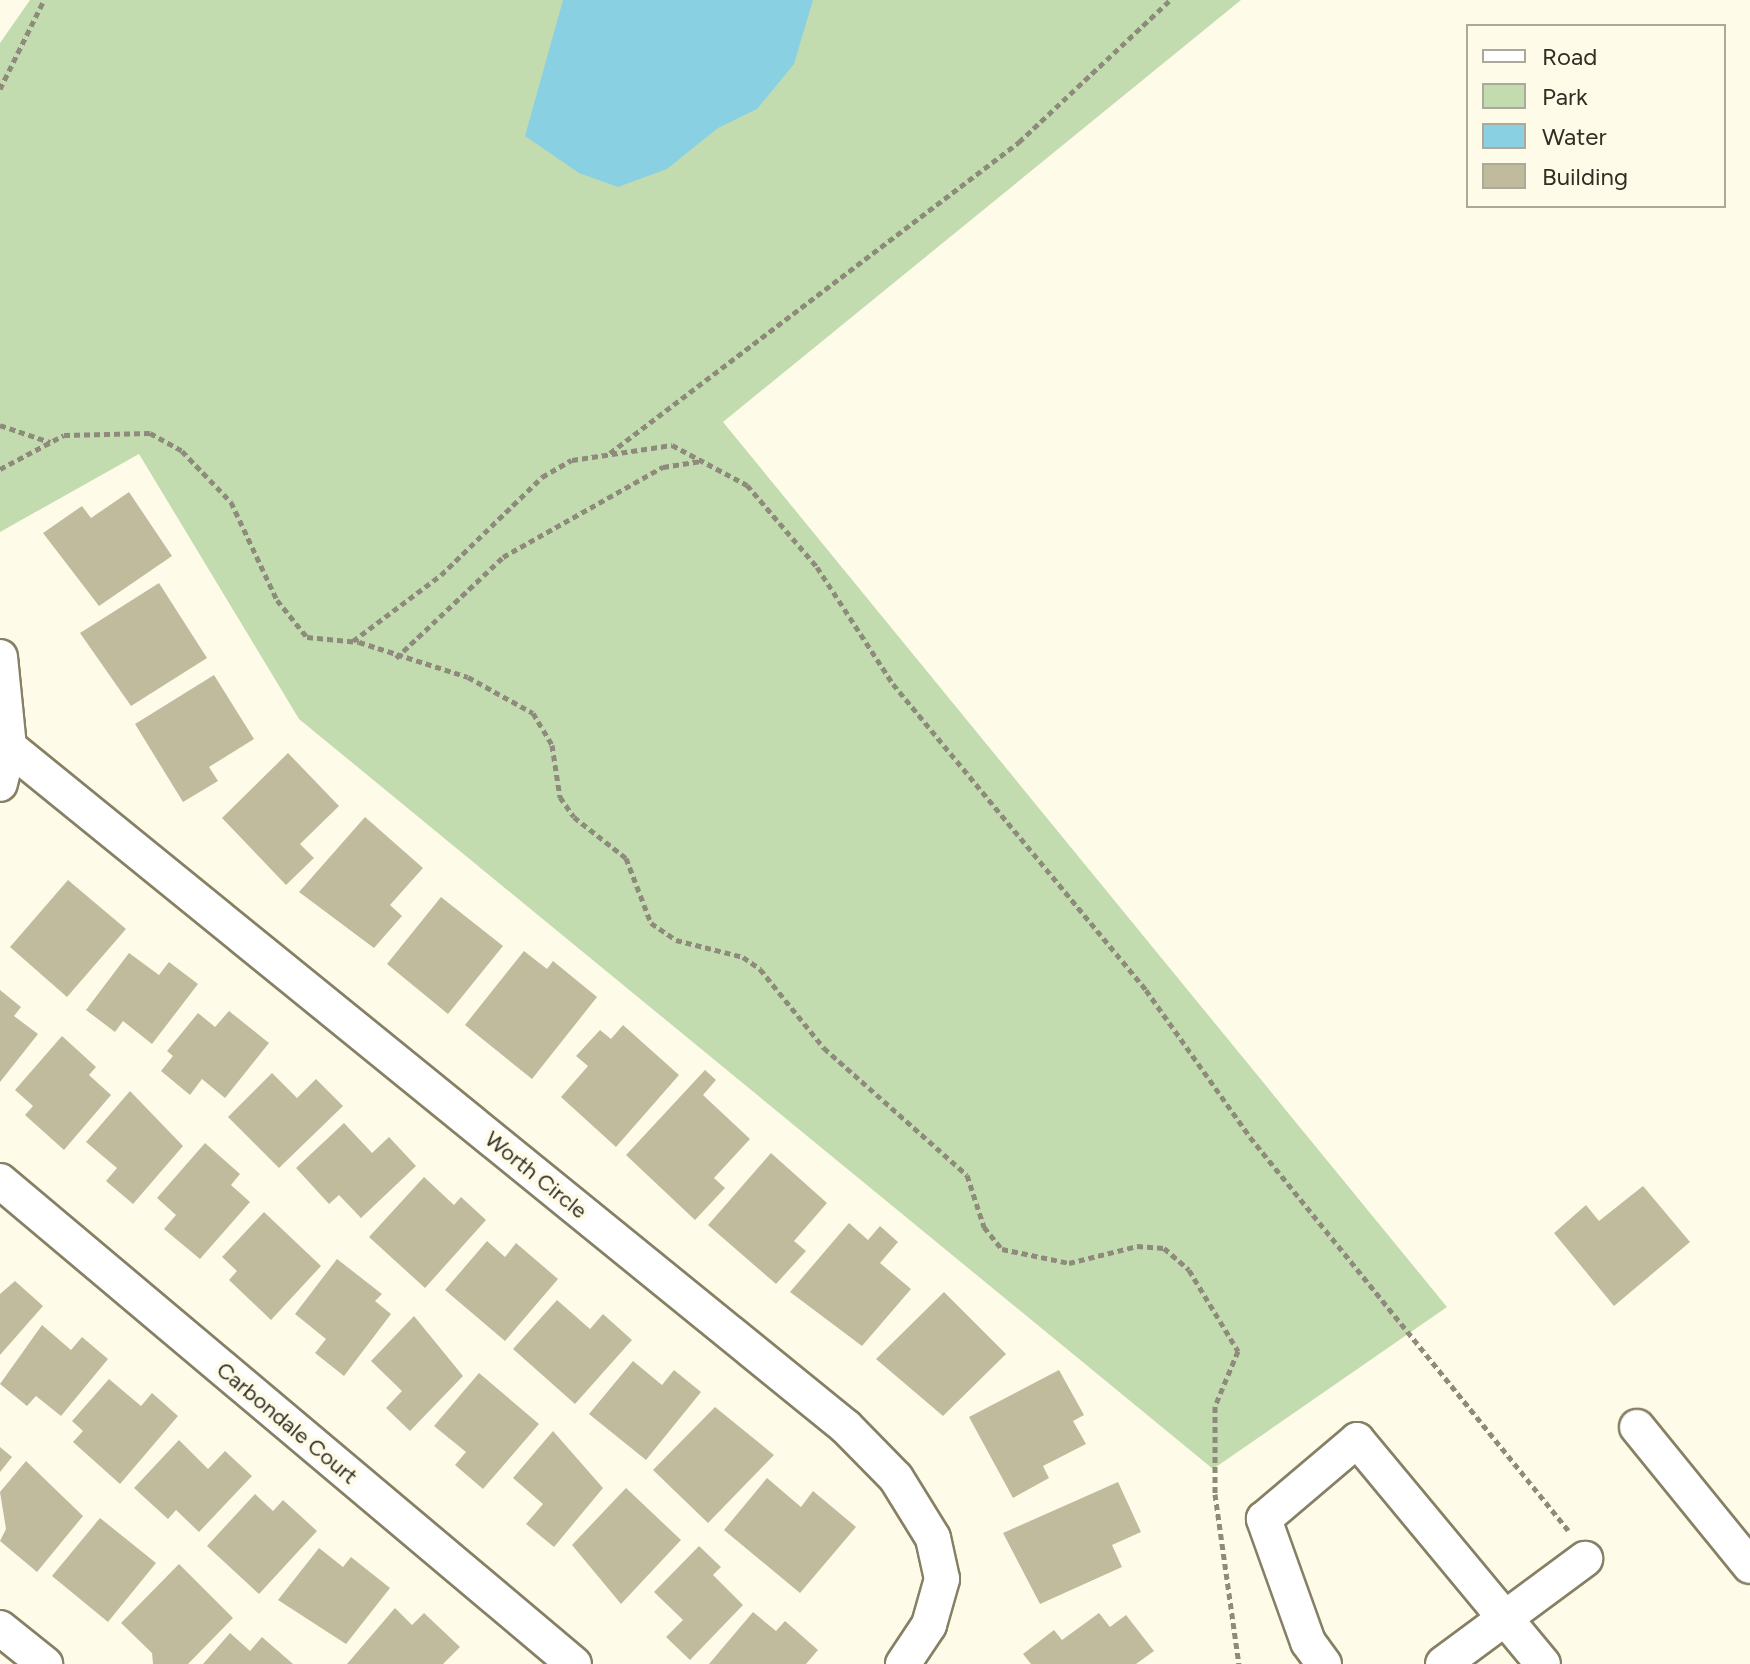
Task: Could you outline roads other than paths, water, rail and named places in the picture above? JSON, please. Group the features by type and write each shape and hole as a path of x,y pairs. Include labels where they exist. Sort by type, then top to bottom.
{"street":[{"path":"0,657 9,747 0,784"},
{"name":"Worth Circle","path":"9,747 846,1427 896,1478 933,1538 942,1579 919,1657"},
{"name":"Carbondale Court","path":"0,1181 574,1664"},
{"path":"1637,1427 1750,1566"},
{"path":"1324,1664 1308,1642 1264,1519 1357,1440 1543,1664"},
{"path":"1443,1664 1502,1615 1585,1559"},
{"path":"0,1628 45,1664"}],"water":[{"path":"563,0 813,0 794,64 757,109 718,128 667,169 618,187 579,173 525,136"}]}
